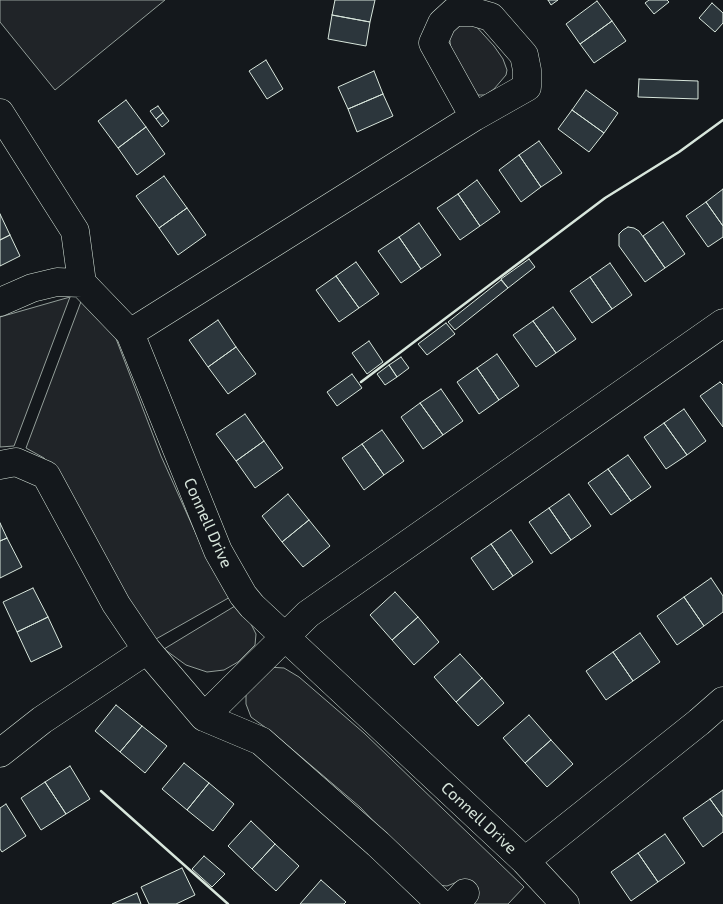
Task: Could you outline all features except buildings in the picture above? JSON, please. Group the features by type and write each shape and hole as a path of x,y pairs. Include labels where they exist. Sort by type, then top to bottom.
{"street":[{"path":"0,113 75,231 82,283 57,282 40,286 0,302"},
{"path":"130,333 474,117"},
{"name":"Connell Drive","path":"82,283 130,333 218,551 243,595 252,606 525,860 565,904"},
{"path":"204,717 308,614 723,323"},
{"path":"0,465 16,462 46,475 116,604 147,650 204,717 261,741 378,844 441,904"},
{"path":"0,752 42,720 147,650"},
{"path":"525,860 723,701"}],"shaded area":[{"path":"0,0 165,0 55,90 0,22"},
{"path":"473,23 494,46 503,59 507,70 506,75 494,89 485,95 476,95 451,50 449,33 456,24"},
{"path":"70,297 14,446 0,447 0,317"},
{"path":"82,299 110,323 161,456 201,545 232,596 156,639 134,609 57,475 44,458 26,448"},
{"path":"235,606 249,620 256,634 255,645 238,662 224,670 207,672 186,665 164,649"},
{"path":"268,667 284,668 299,677 364,733 524,887 508,904 471,904 462,880 447,886 437,885 360,807 273,733 251,717 246,704 246,695"}],"wall":[{"path":"361,382 605,198 679,152 723,120"},
{"path":"101,791 228,904"}]}
